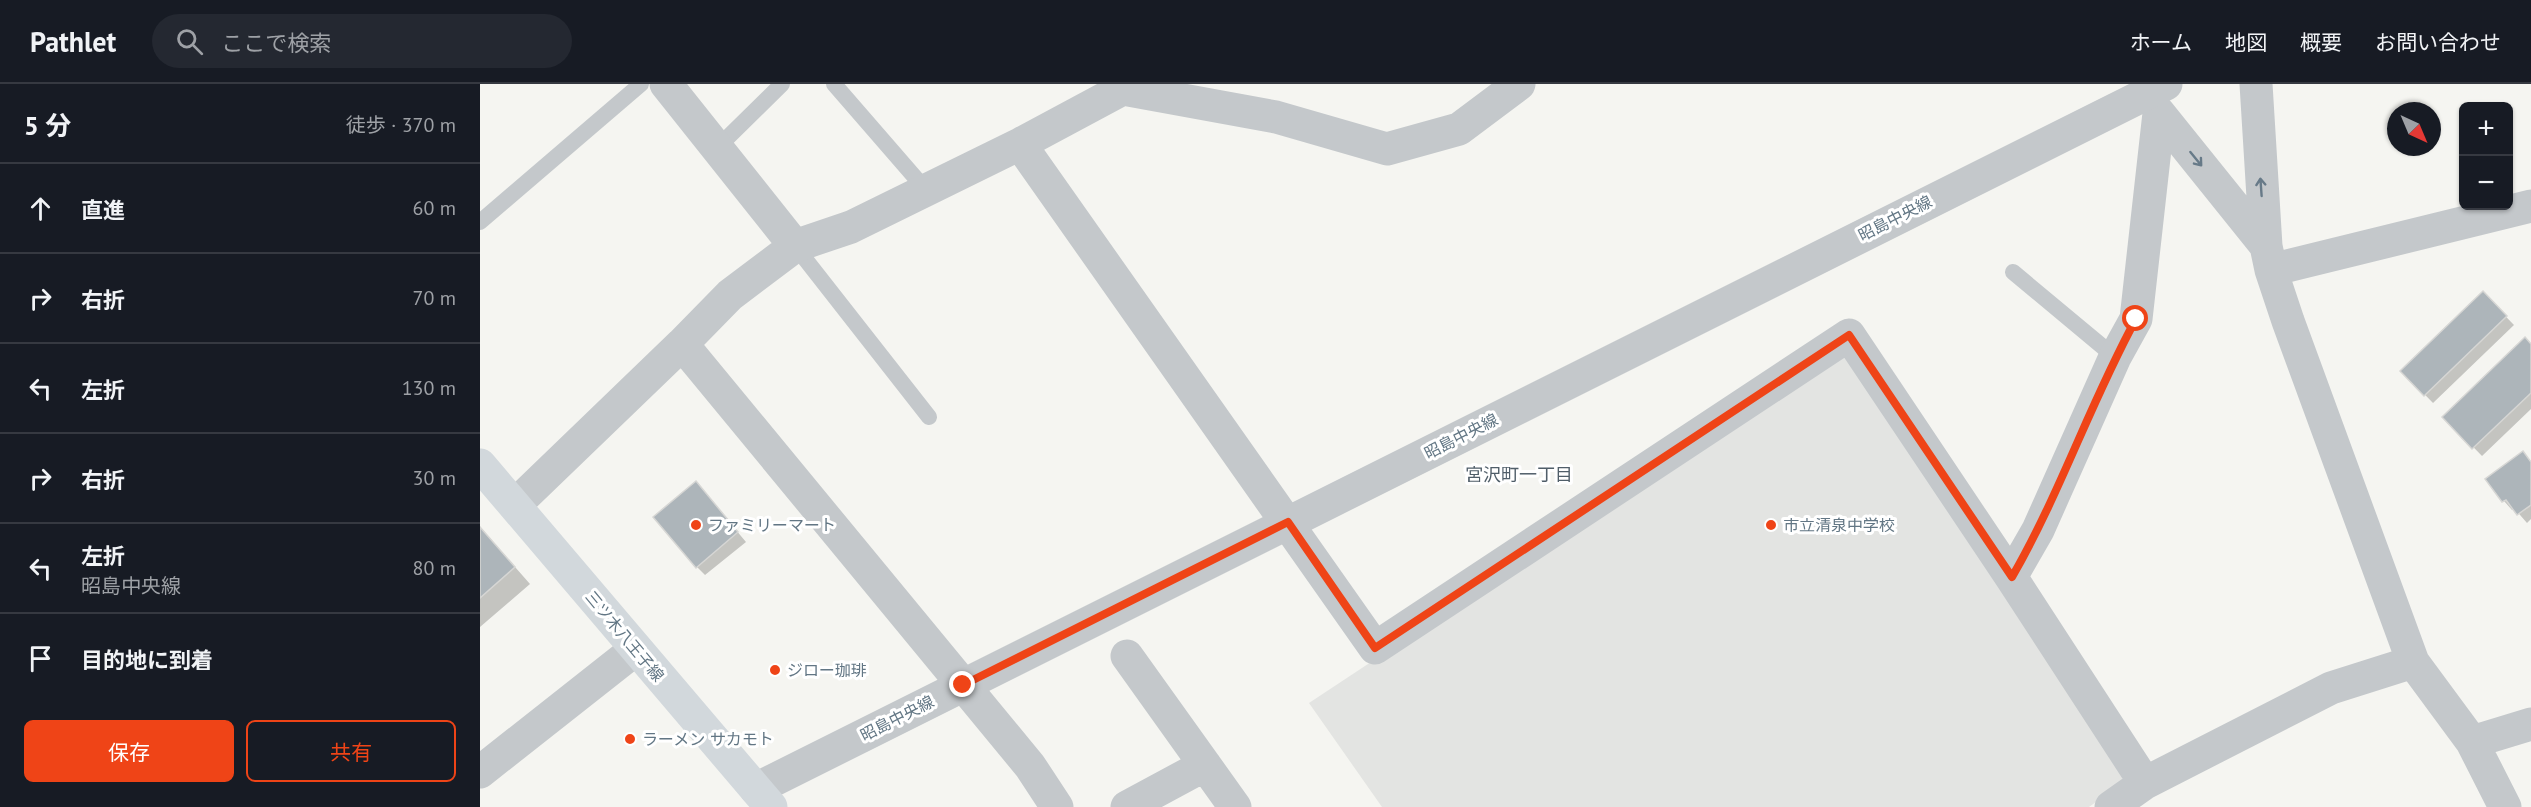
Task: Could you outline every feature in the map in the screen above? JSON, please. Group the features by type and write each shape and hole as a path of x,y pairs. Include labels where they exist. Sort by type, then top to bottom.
{"main road":[{"name":"三ツ木八王子線","path":"480,465 763,798"}],"street":[{"path":"666,84 795,246"},
{"path":"515,505 730,295 795,246 851,227 1020,144 1127,87 1276,117 1387,148 1459,129 1519,84"},
{"path":"2256,84 2268,258 2320,413 2413,662 2472,742 2505,807"},
{"path":"2152,94 2268,258"},
{"path":"2012,577 2038,530 2115,357 2136,319 2152,94"},
{"name":"昭島中央線","path":"763,798 963,685 2152,94"},
{"path":"1020,144 1375,648 1849,335 2012,577 2145,783"},
{"path":"2268,258 2531,206"},
{"path":"682,344 1030,766 1057,807"},
{"path":"480,772 636,649"},
{"path":"1127,656 1234,807"},
{"path":"2111,807 2145,783 2331,688 2413,662"},
{"path":"2472,742 2531,724"},
{"path":"1127,807 1205,765"}],"lane":[{"path":"480,222 641,84"},
{"path":"717,148 782,84"},
{"path":"834,84 926,190"},
{"path":"795,246 929,417"},
{"path":"2013,272 2115,357"}],"shaded area":[{"name":"市立清泉中学校","path":"1846,348 2130,777 2089,807 1382,807 1309,703"}],"building":[{"path":"2483,291 2507,316 2424,396 2400,371"},
{"path":"2525,337 2531,344 2531,393 2472,449 2442,417"},
{"path":"2523,451 2531,462 2531,505 2517,515 2506,500 2502,502 2485,479"},
{"name":"ファミリーマート","path":"696,481 738,532 696,568 653,517"},
{"path":"480,527 515,567 480,598"}],"place":[{"name":"ファミリーマート","path":"696,525"},
{"name":"市立清泉中学校","path":"1771,525"},
{"name":"ジロー珈琲","path":"775,670"},
{"name":"ラーメン サカモト","path":"630,739"}],"district":[{"name":"宮沢町一丁目","path":"1519,475"}],"route":[{"path":"963,685 1288,522 1375,648 1849,335 2012,577 2038,530 2115,357 2136,319"}]}
